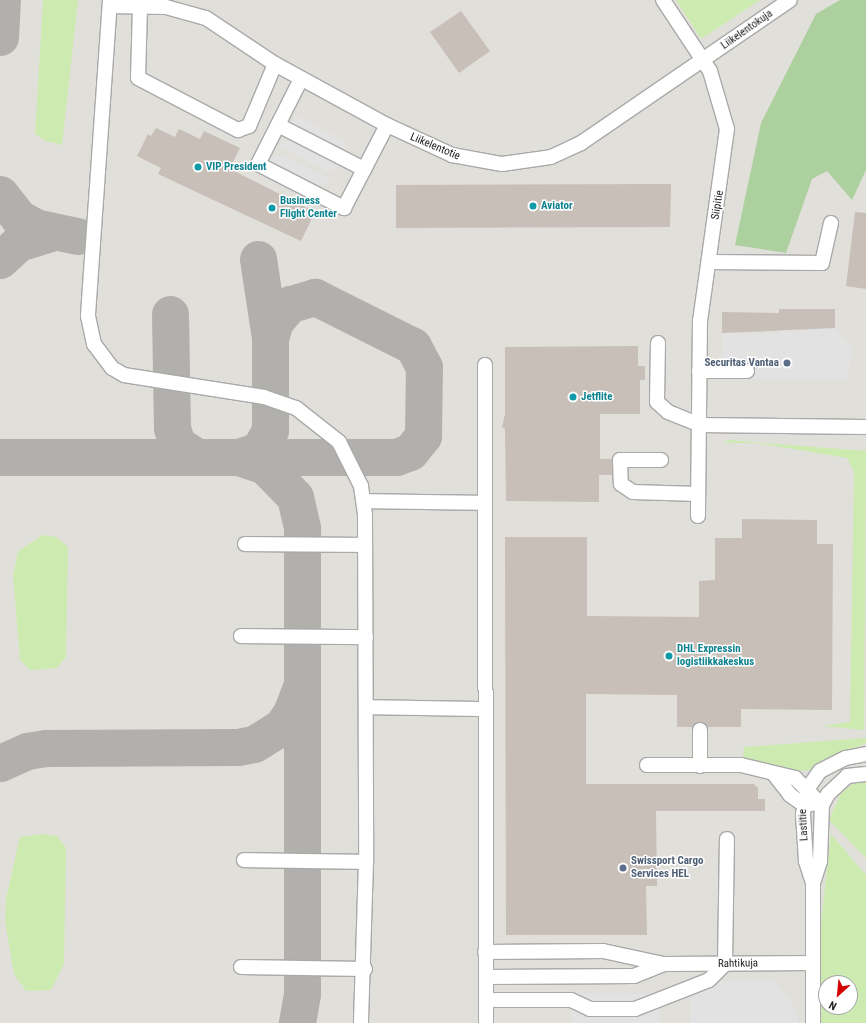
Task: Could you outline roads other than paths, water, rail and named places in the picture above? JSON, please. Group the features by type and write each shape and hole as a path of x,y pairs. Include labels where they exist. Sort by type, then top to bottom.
{"street":[{"name":"Siipitie","path":"663,0 704,60 720,97 727,129 710,262 700,320 698,516"},
{"name":"Liikelentokuja","path":"704,60 790,0"},
{"name":"Liikelentotie","path":"110,3 179,10 206,18 275,64 387,125 465,160 502,164 537,160 581,143 704,60"},
{"path":"110,3 88,316 94,344 112,368 124,376 264,397 311,416 339,442 349,457 364,502 366,637 366,862 365,969 361,1023"},
{"path":"140,7 138,78 238,130 249,126 275,64"},
{"path":"301,78 258,164 344,208 387,125"},
{"path":"278,125 364,169"},
{"path":"710,262 822,263 831,222"},
{"path":"658,343 657,402 668,412 700,425 866,427"},
{"path":"485,365 486,1023"},
{"path":"699,371 747,371"},
{"path":"661,460 620,460 621,484 633,492 698,494"},
{"path":"364,502 485,503"},
{"path":"245,544 365,545"},
{"path":"241,636 366,637"},
{"path":"366,707 486,709"},
{"path":"700,730 700,766"},
{"name":"Lastitie","path":"813,1023 813,883 806,861 803,804 808,788 820,771 866,754"},
{"path":"647,765 741,765 794,778 808,788 822,805"},
{"path":"773,773 780,785 803,804 822,805"},
{"name":"Lastitie","path":"813,883 820,861 822,805 828,794 847,776 866,774"},
{"path":"486,1000 571,1000 590,1009 635,1010 709,980 725,964 727,839"},
{"path":"244,860 366,862"},
{"path":"486,952 603,951 662,964"},
{"name":"Rahtikuja","path":"662,964 813,963"},
{"path":"486,977 634,976 662,964"},
{"path":"241,967 365,969"}],"place":[{"name":"VIP President","path":"198,167"},
{"name":"Aviator","path":"533,206"},
{"name":"Business Flight Center","path":"272,208"},
{"name":"Securitas Vantaa","path":"787,363"},
{"name":"Jetflite","path":"573,397"},
{"name":"DHL Expressin logistiikkakeskus","path":"669,656"},
{"name":"Swissport Cargo Services HEL","path":"623,868"}]}
